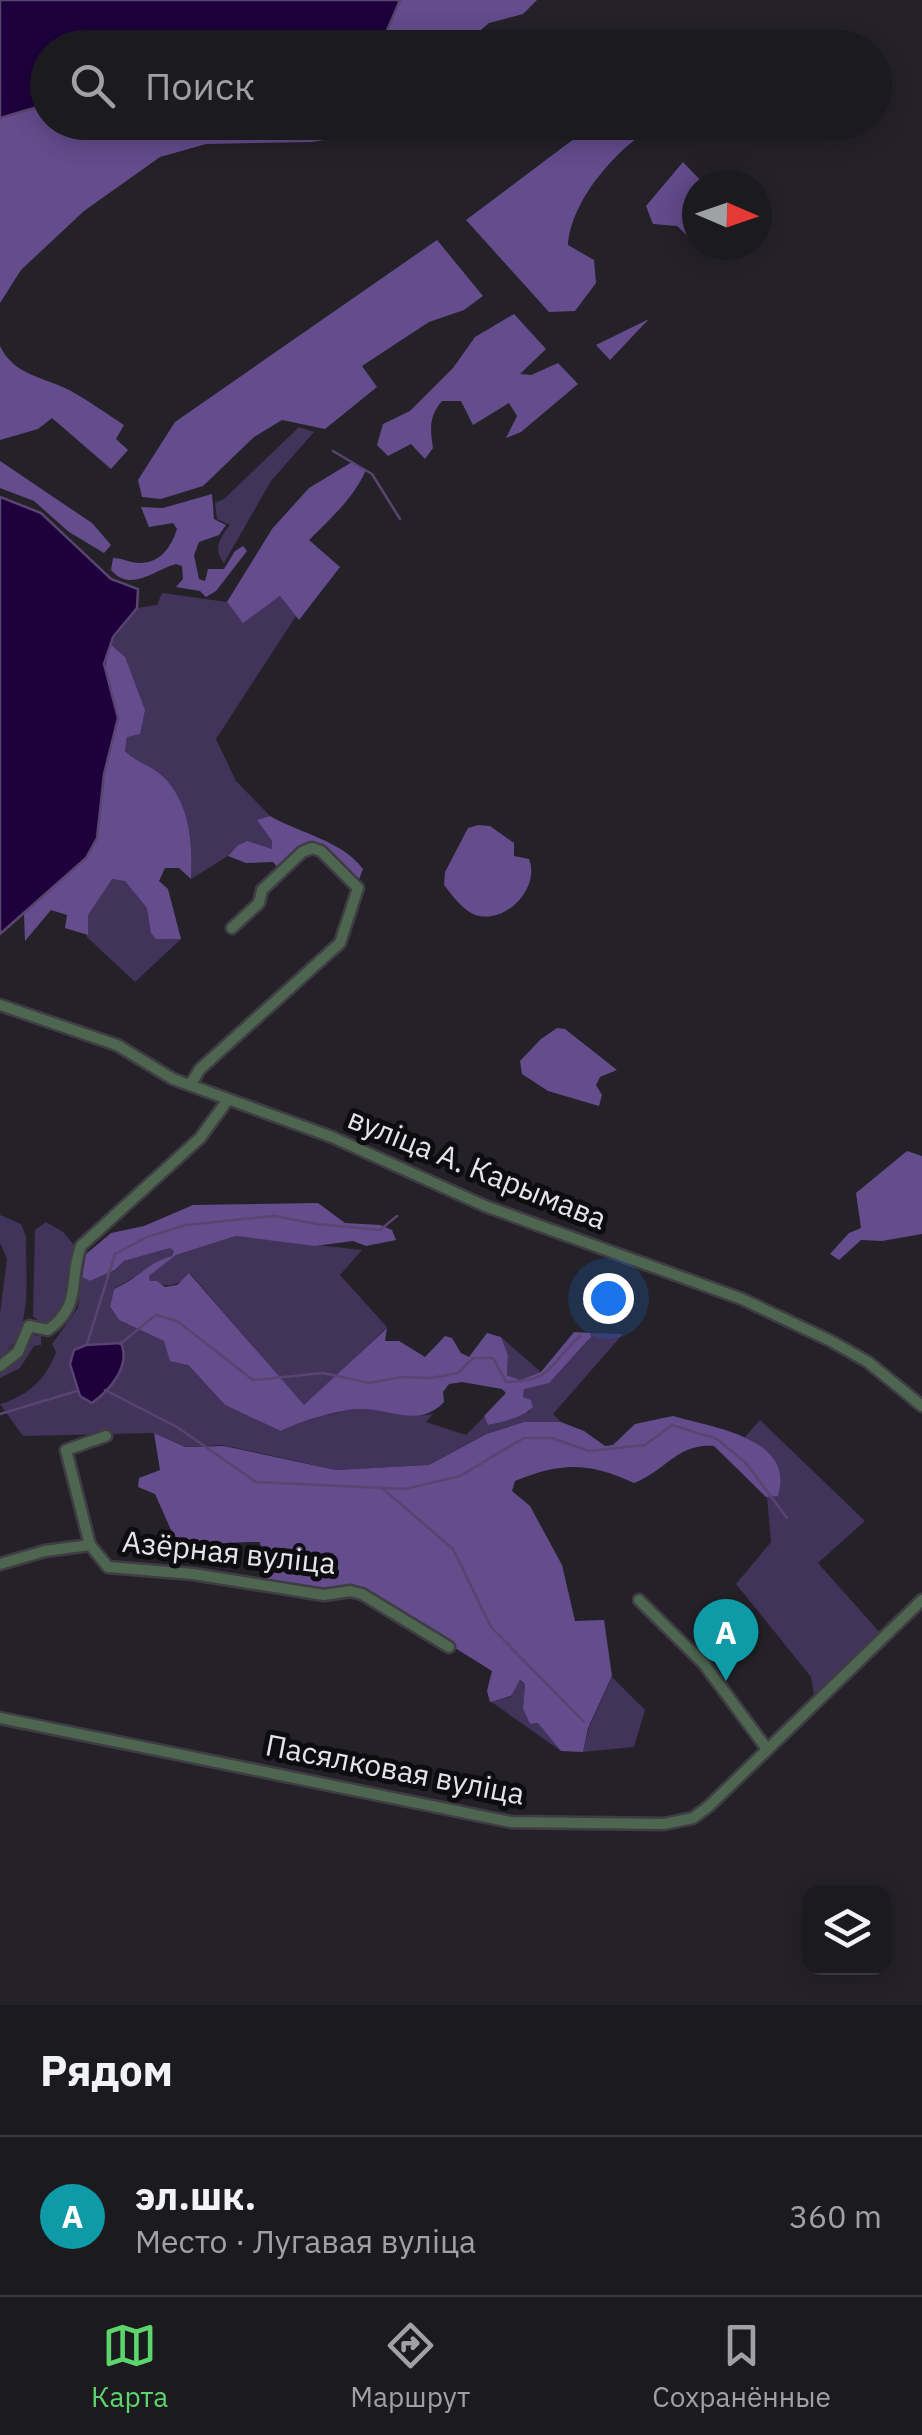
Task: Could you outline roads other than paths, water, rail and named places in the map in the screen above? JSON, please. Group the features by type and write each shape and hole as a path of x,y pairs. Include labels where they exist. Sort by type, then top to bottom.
{"street":[{"path":"190,1085 200,1069 340,942 358,888 312,848 302,852 262,890 258,903 232,928"},
{"name":"вуліца А. Карымава","path":"0,1005 117,1045 173,1079 319,1132 485,1206 742,1300 831,1340 868,1362 922,1406"},
{"path":"0,1366 18,1352 28,1326 48,1330 68,1309 80,1246 200,1138 227,1101"},
{"path":"90,1545 66,1450 106,1436"},
{"name":"Азёрная вуліца","path":"0,1564 44,1551 90,1545 108,1567 193,1574 324,1595 350,1590 449,1647"},
{"path":"639,1600 704,1664 768,1748"},
{"name":"Пасялковая вуліца","path":"0,1718 511,1822 646,1825 692,1818 922,1600"}],"waterway":[{"path":"333,451 372,474 400,519"},
{"path":"87,1344 115,1254 147,1237 186,1225 274,1216 380,1230 397,1216"},
{"path":"120,1344 156,1315 177,1321 253,1380 323,1373 369,1383 401,1377 431,1378 458,1373 473,1358 493,1358 506,1382 542,1375 580,1336"},
{"path":"105,1390 177,1427 256,1482 405,1489 460,1476 524,1438 552,1438 589,1451 645,1445 672,1425 717,1439 746,1463 787,1518"},
{"path":"0,1414 77,1391"},
{"path":"382,1488 453,1549 491,1627 584,1722"}],"place":[{"name":"эл.шк.","path":"726,1681"}]}
